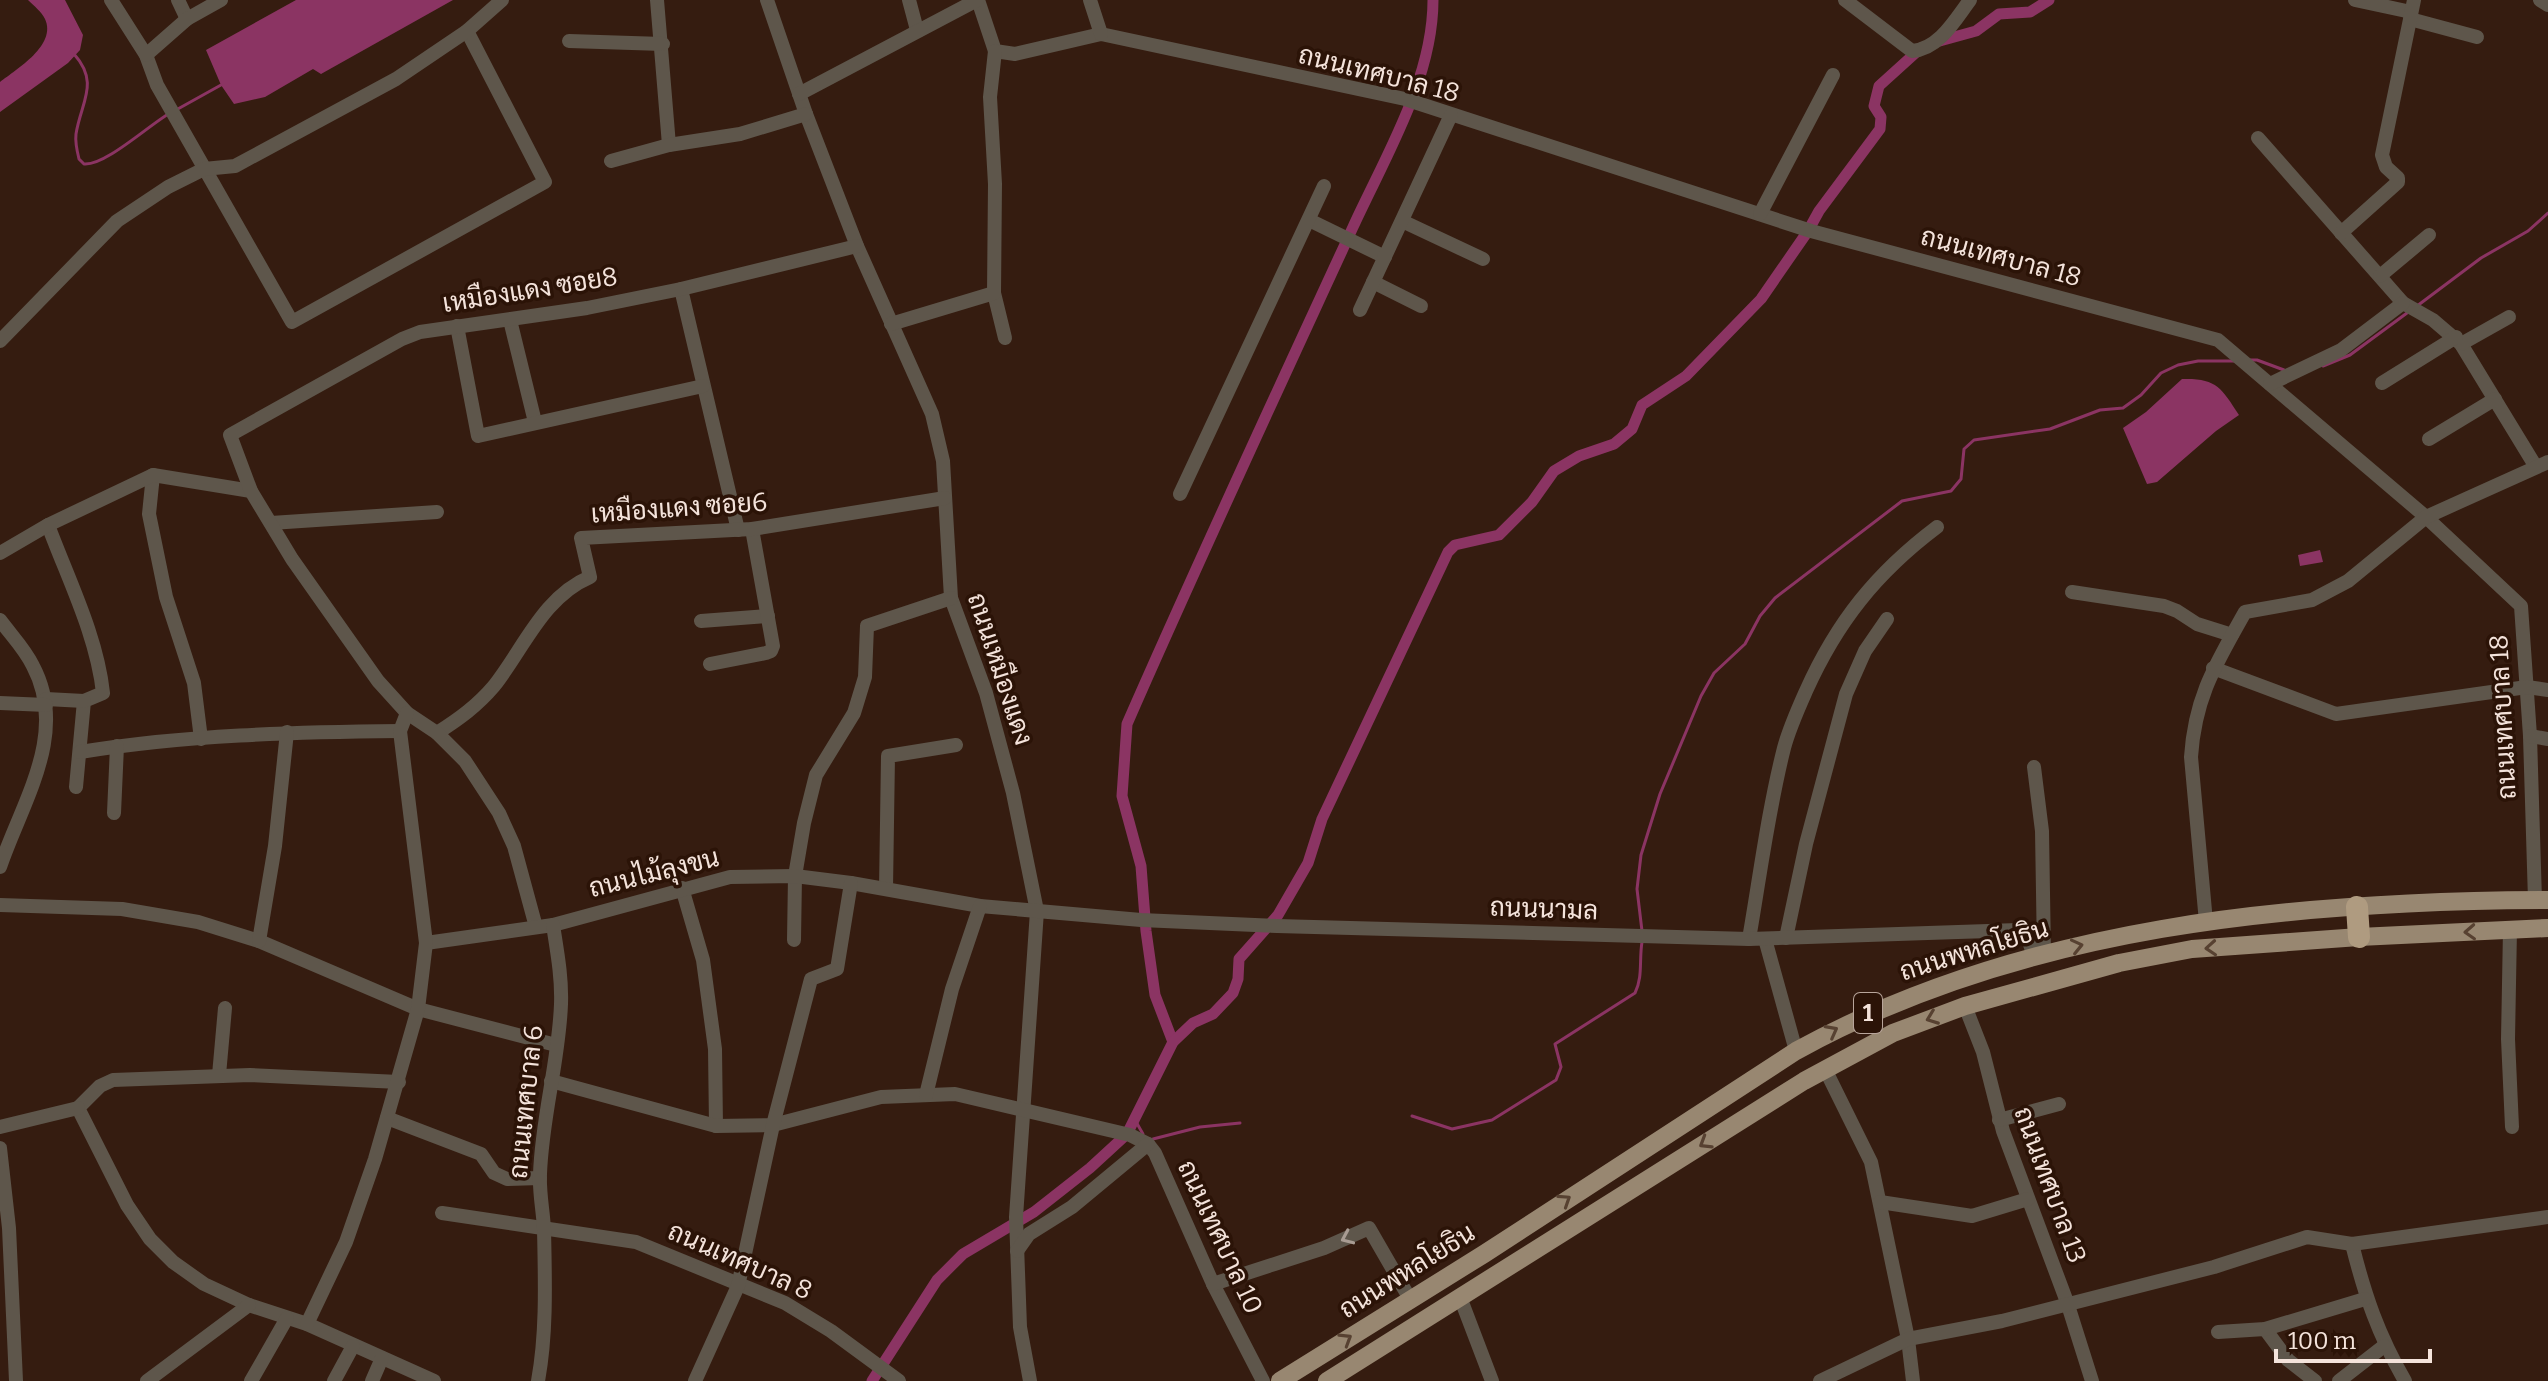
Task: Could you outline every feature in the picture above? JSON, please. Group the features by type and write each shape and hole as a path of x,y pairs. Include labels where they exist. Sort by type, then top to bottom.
{"highway":[{"path":"2357,907 2359,937"}],"main road":[{"name":"ถนนพหลโยธิน","path":"1280,1381 1796,1051 1842,1025 1909,996 2039,955 2111,938 2206,922 2357,907 2542,900"},
{"name":"ถนนพหลโยธิน","path":"1337,1378 1423,1320 1825,1069 1893,1033 1965,1006 2119,963 2192,949 2548,928"},
{"path":"1448,1276 1460,1297"},
{"path":"1410,1299 1423,1320"}],"street":[{"path":"111,0 146,55 157,85 292,322 545,182 467,31"},
{"path":"178,0 187,19"},
{"path":"146,55 187,19 221,0"},
{"path":"0,341 117,221 168,187 204,169 235,166 396,79 467,31 502,0"},
{"path":"657,0 669,145"},
{"name":"ถนนเหมืองแดง","path":"767,0 806,114 857,246 932,414 943,461 951,598 986,693 1013,793 1037,911 1016,1217 1020,1327 1030,1381"},
{"path":"909,0 917,30"},
{"path":"799,94 977,0 995,51 990,97 995,184 994,293 1005,338"},
{"path":"995,51 1015,54 1101,34 1090,0"},
{"path":"1845,0 1912,51 1937,42 1970,0"},
{"path":"2355,0 2412,10 2477,37"},
{"path":"2540,0 2548,5"},
{"path":"2341,233 2398,182 2398,178 2386,167 2382,155 2412,10"},
{"name":"ถนนเทศบาล 18","path":"1101,34 1411,102 1817,232 2218,340 2426,517 2521,606 2542,900"},
{"path":"569,41 663,44"},
{"path":"1760,214 1833,75"},
{"path":"611,161 669,145 740,134 806,114"},
{"path":"1360,310 1451,115"},
{"path":"2206,922 2191,757 2199,701 2213,668 2245,612 2312,600 2348,581 2426,517 2542,465 2495,399 2459,340 2410,307 2258,138"},
{"path":"1180,494 1324,186"},
{"path":"1309,220 1385,257"},
{"path":"1402,221 1483,259"},
{"path":"2380,276 2429,235"},
{"name":"เหมืองแดง ซอย8","path":"251,491 230,435 402,339 420,332 510,320 681,289 857,246"},
{"path":"1373,282 1421,306"},
{"path":"681,289 703,386 745,529 773,646 771,651 710,664"},
{"path":"891,324 994,293"},
{"path":"2270,384 2341,350 2410,307"},
{"path":"2382,383 2459,340 2509,317"},
{"path":"510,320 535,422"},
{"path":"457,326 478,436 703,386"},
{"path":"2429,439 2495,399"},
{"path":"153,475 149,514 166,597 194,683 201,739"},
{"path":"0,553 48,525 153,475 251,491 292,559 378,681 407,713 437,733 465,761 499,813 514,846 536,927"},
{"name":"เหมืองแดง ซอย6","path":"437,733 469,712 495,685 556,598 572,585 590,577 581,538 745,529 945,498"},
{"path":"271,523 437,512"},
{"path":"0,703 84,701 103,693 90,637 48,525"},
{"path":"1796,1051 1757,939 1785,745 1806,691 1834,634 1903,552 1937,527"},
{"path":"2072,592 2164,606 2197,624 2232,635"},
{"path":"794,940 795,876 804,823 816,775 854,713 865,677 867,626 951,598"},
{"path":"701,621 768,616"},
{"path":"1786,938 1806,844 1842,709 1865,651 1887,619"},
{"path":"0,620 33,666 46,702 46,741 29,796 5,835 0,867"},
{"path":"2213,668 2336,714 2527,687 2548,690"},
{"path":"76,787 84,701"},
{"path":"307,1324 346,1242 399,1082 418,1009 426,943 400,731 407,713"},
{"path":"80,752 117,746 287,732 400,731"},
{"path":"259,941 275,846 287,732"},
{"path":"2530,736 2548,739"},
{"path":"886,889 888,756 956,745"},
{"path":"114,813 117,746"},
{"path":"2034,767 2042,831 2039,955"},
{"name":"ถนนไม้ลุงขน","path":"426,943 553,925 730,877 795,876 980,906 1037,911"},
{"path":"695,1381 738,1286 773,1125 811,979 837,969 851,883"},
{"path":"682,888 703,960 715,1049 716,1126"},
{"path":"0,905 122,909 198,922 259,941 418,1009 556,1045"},
{"path":"926,1095 952,989 980,906"},
{"name":"ถนนนามล","path":"1037,911 1277,926 1757,939 2018,930 2027,936 2039,955"},
{"name":"ถนนเทศบาล 6","path":"538,1381 543,1356 542,1132 561,1004 560,966 553,925"},
{"path":"2510,929 2508,1039 2512,1127"},
{"name":"ถนนเทศบาล 13","path":"1965,1006 1983,1052 1999,1120 2067,1302 2092,1381"},
{"path":"219,1075 225,1008"},
{"path":"1825,1069 1871,1162 1908,1339 1913,1381"},
{"path":"0,1127 78,1108 100,1086 113,1080 219,1075 399,1082"},
{"path":"551,1081 716,1126 773,1125 881,1097 955,1094 1139,1139"},
{"path":"1999,1120 2059,1104"},
{"path":"78,1108 127,1205 150,1239 173,1262 204,1284 249,1305 307,1324 434,1381"},
{"path":"387,1118 481,1154 494,1173 507,1179 540,1178"},
{"path":"1017,1248 1029,1234 1072,1207 1139,1139"},
{"name":"ถนนเทศบาล 10","path":"1139,1139 1155,1153 1213,1284 1263,1381"},
{"path":"0,1148 9,1228 7,1323 16,1377 0,1378"},
{"path":"1880,1202 1972,1216 2028,1199"},
{"name":"ถนนเทศบาล 8","path":"442,1213 636,1242 785,1303 831,1331 888,1373"},
{"path":"1820,1381 1908,1339 2002,1321 2214,1267 2307,1237 2352,1244 2548,1217"},
{"path":"1213,1284 1324,1248 1369,1228 1410,1299"},
{"path":"2352,1244 2365,1299 2384,1346 2405,1381"},
{"path":"1460,1297 1492,1381"},
{"path":"2218,1332 2265,1329 2365,1299"},
{"path":"147,1381 249,1305"},
{"path":"251,1381 287,1318"},
{"path":"2265,1329 2288,1360 2315,1381"},
{"path":"334,1381 353,1346"},
{"path":"2339,1381 2384,1346"},
{"path":"372,1381 382,1358"}],"shaded area":[{"path":"28,0 65,0 83,35 80,50 68,63 0,112 0,82 25,63 41,47 45,38 45,19"},
{"path":"296,0 453,0 321,74 313,69 265,97 234,104 221,85 206,50"},
{"path":"2182,379 2203,380 2216,386 2239,415 2157,482 2147,484 2123,428"},
{"path":"2320,550 2323,562 2300,566 2298,555"}],"waterway":[{"path":"1173,1042 1155,995 1141,866 1122,796 1127,724 1405,117 1425,59 1433,0"},
{"path":"1936,42 1976,31 1999,14 2030,12 2049,0"},
{"path":"872,1381 937,1280 963,1254 1034,1212 1127,1134 1173,1042 1193,1023 1213,1014 1233,993 1238,979 1239,959 1278,915 1308,863 1322,819 1448,552 1455,545 1499,535 1532,502 1554,471 1579,456 1614,444 1632,429 1642,405 1686,376 1761,299 1819,211 1880,129 1881,117 1874,106 1879,86 1921,48"},
{"path":"74,54 82,64 87,84 76,137 79,159 84,164 115,152 170,113"},
{"path":"176,110 221,85"},
{"path":"2417,306 2481,258 2528,231 2548,213"},
{"path":"2323,366 2350,355 2407,313"},
{"path":"2250,360 2284,370"},
{"path":"1642,931 1637,889 1641,855 1660,794 1701,696 1714,673 1745,644 1760,616 1775,598 1902,501 1951,491 1961,479 1964,449 1974,440 2050,429 2100,410 2123,408 2141,395 2161,373 2178,365 2198,361 2234,361"},
{"path":"1412,1116 1452,1129 1492,1120 1556,1080 1561,1067 1555,1044 1635,993 1640,975 1642,942"},
{"path":"1135,1120 1143,1134"},
{"path":"1153,1139 1200,1127 1240,1123"}]}
